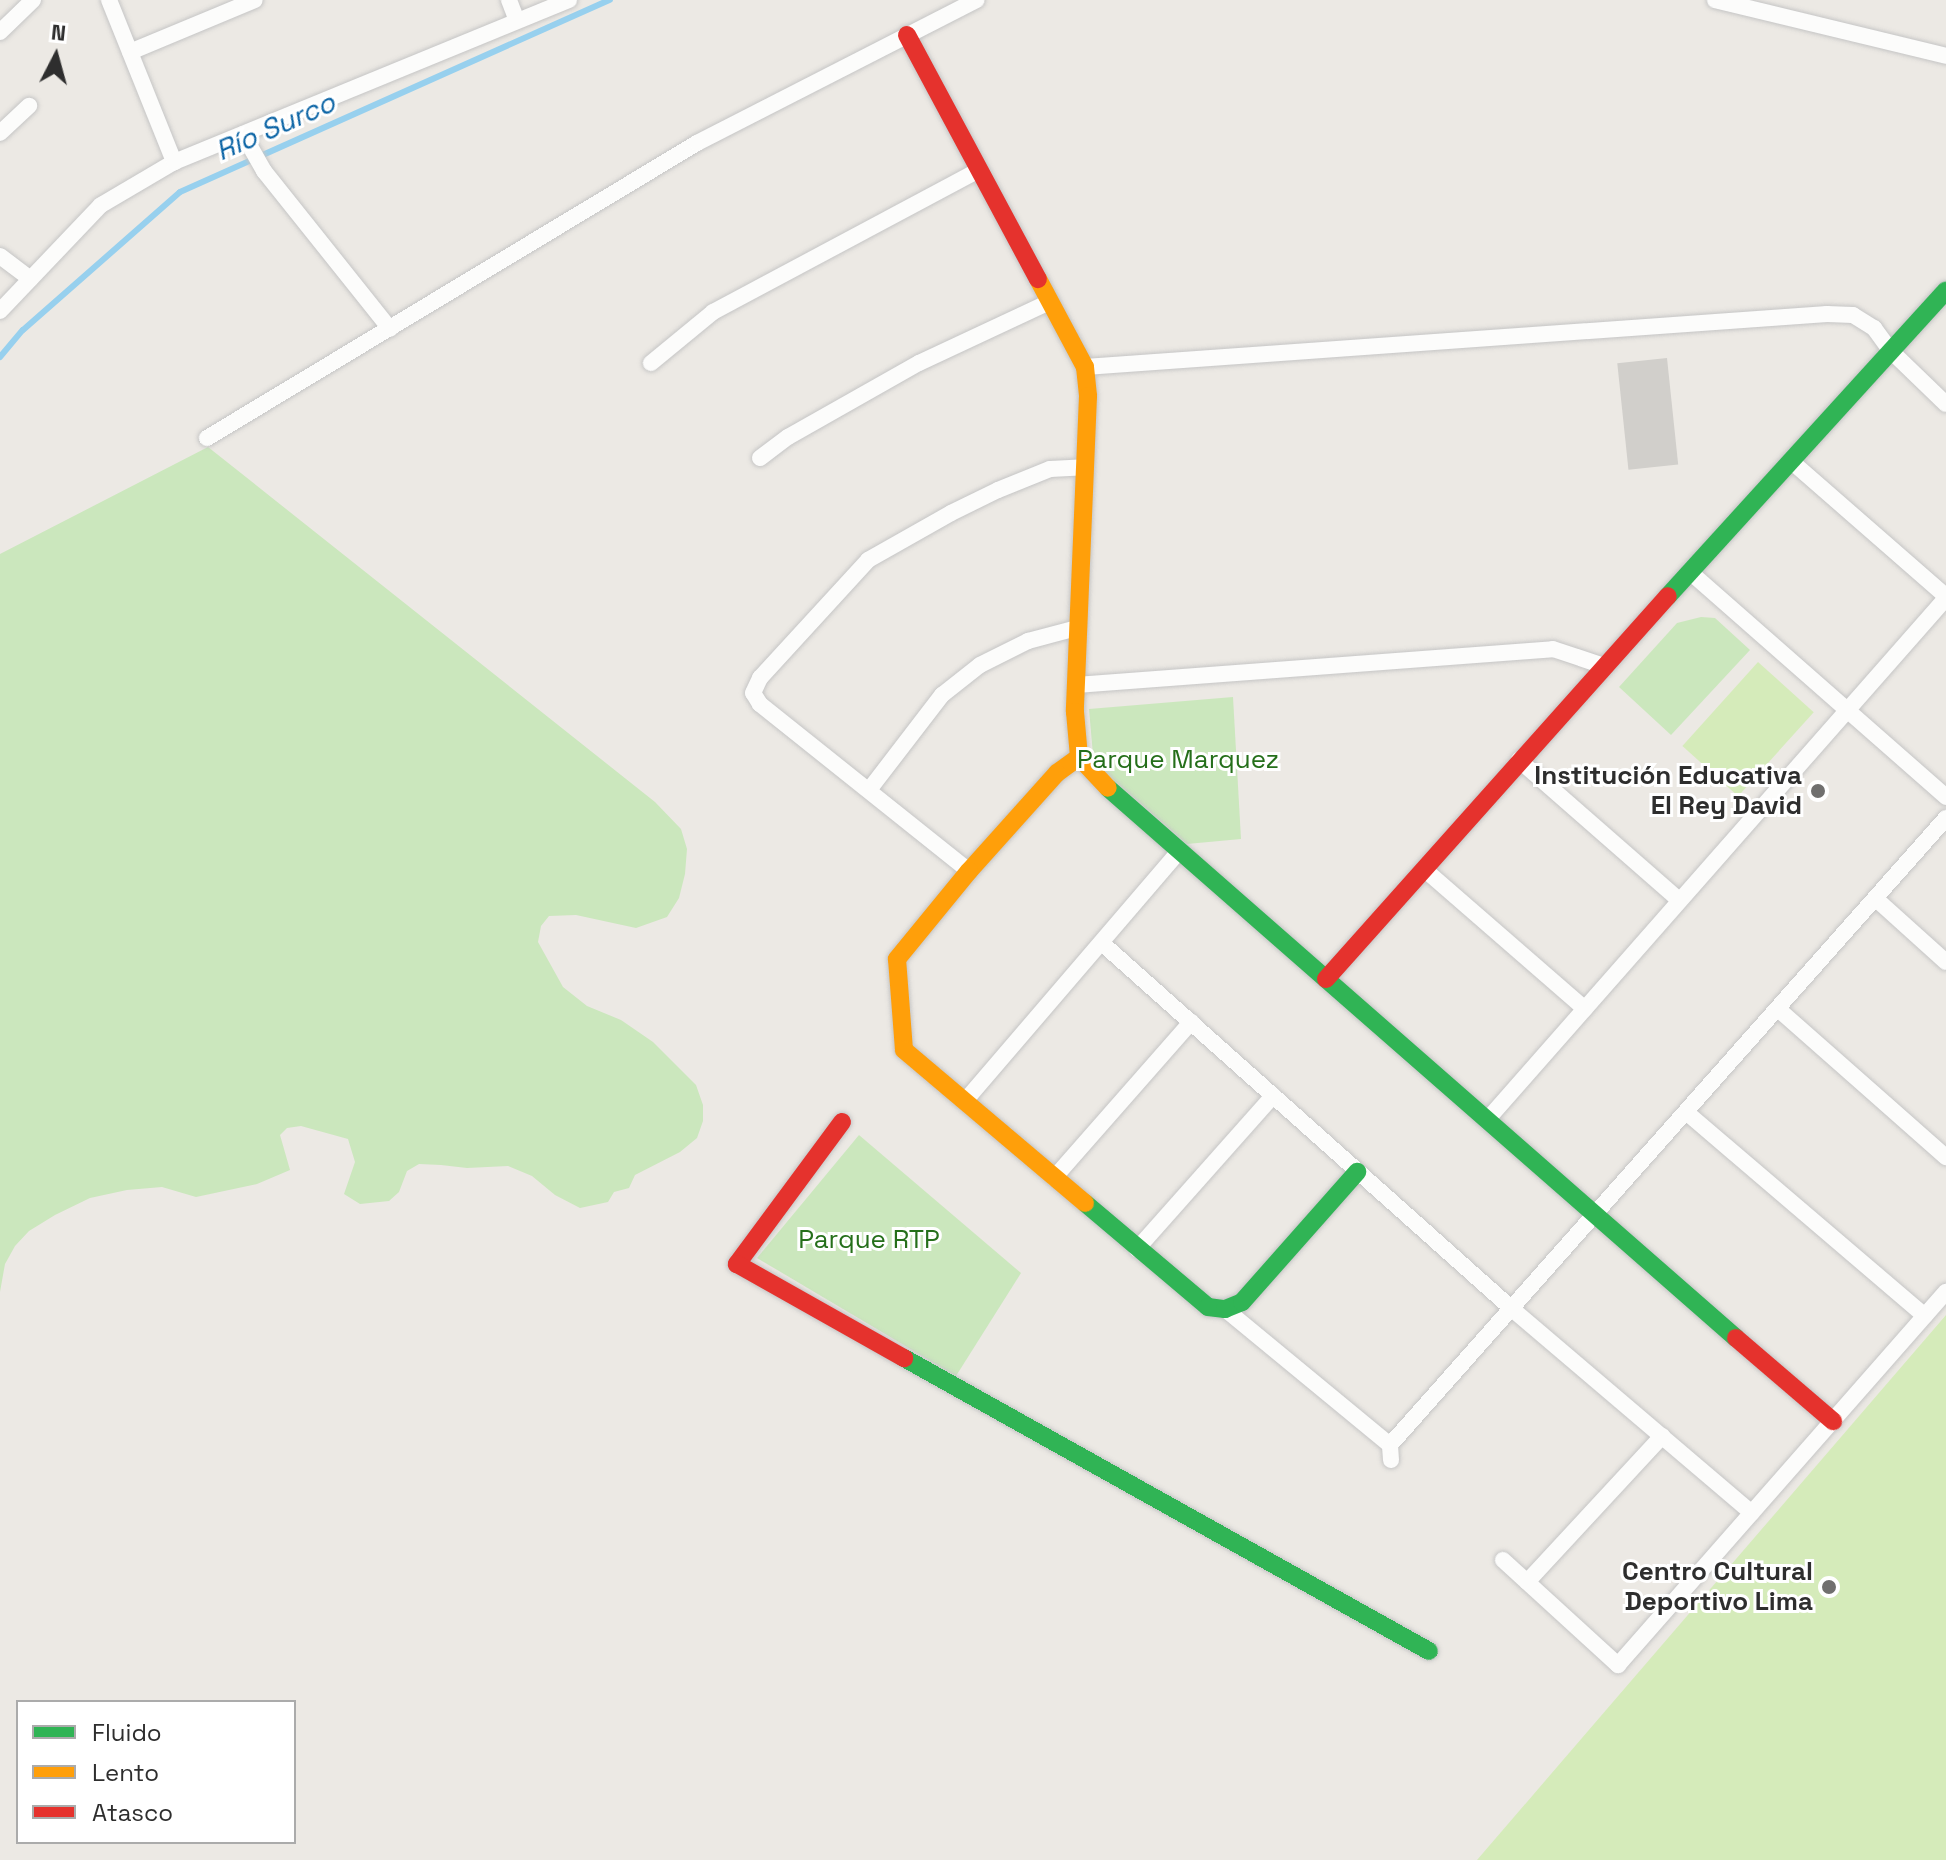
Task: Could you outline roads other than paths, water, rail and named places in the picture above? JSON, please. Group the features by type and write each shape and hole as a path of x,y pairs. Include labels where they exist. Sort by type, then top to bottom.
{"street":[{"path":"0,32 33,0"},
{"path":"109,0 174,162"},
{"path":"130,52 255,0"},
{"path":"509,0 517,21"},
{"path":"0,311 101,205 174,162 247,140 569,0"},
{"path":"207,438 697,143 976,0"},
{"path":"1715,0 1946,56"},
{"path":"907,35 1085,367 1088,396 1075,742 1079,757 1087,769 1593,1216 1833,1421"},
{"path":"0,133 29,106"},
{"path":"247,140 260,165 390,329"},
{"path":"651,363 713,312 979,170"},
{"path":"0,256 30,279"},
{"path":"1326,979 1519,760 1889,349 1946,290"},
{"path":"760,458 788,437 919,363 1049,302"},
{"path":"1085,367 1827,314 1853,315 1874,328 1889,349 1946,404"},
{"path":"1487,1120 1946,597 1791,461"},
{"path":"969,871 760,704 753,693 760,678 868,560 998,490 1050,469 1084,467"},
{"path":"1690,572 1946,797"},
{"path":"869,790 942,695 980,665 1028,641 1077,628"},
{"path":"1076,685 1553,649 1604,666"},
{"path":"1079,757 1057,773 969,871 897,959 904,1050 1208,1307 1225,1309 1242,1302 1357,1172"},
{"path":"1519,760 1679,900"},
{"path":"1225,1309 1390,1453 1511,1308 1946,818"},
{"path":"965,1101 1103,944 1179,851"},
{"path":"1424,869 1585,1009"},
{"path":"1876,899 1946,962"},
{"path":"1103,944 1511,1308 1752,1513"},
{"path":"1778,1009 1946,1157"},
{"path":"1054,1178 1191,1022"},
{"path":"1137,1249 1273,1096"},
{"path":"1686,1112 1925,1316"},
{"path":"842,1122 737,1264 1429,1651"},
{"path":"1503,1560 1618,1665 1946,1292"},
{"path":"1527,1582 1662,1436"}],"waterway":[{"name":"Río Surco","path":"0,357 23,330 180,192 610,0"}],"place":[{"name":"Institución Educativa El Rey David","path":"1818,791"},
{"name":"Centro Cultural Deportivo Lima","path":"1829,1587"}],"park label":[{"name":"Parque Marquez","path":"1178,760"},
{"name":"Parque RTP","path":"869,1240"}]}
